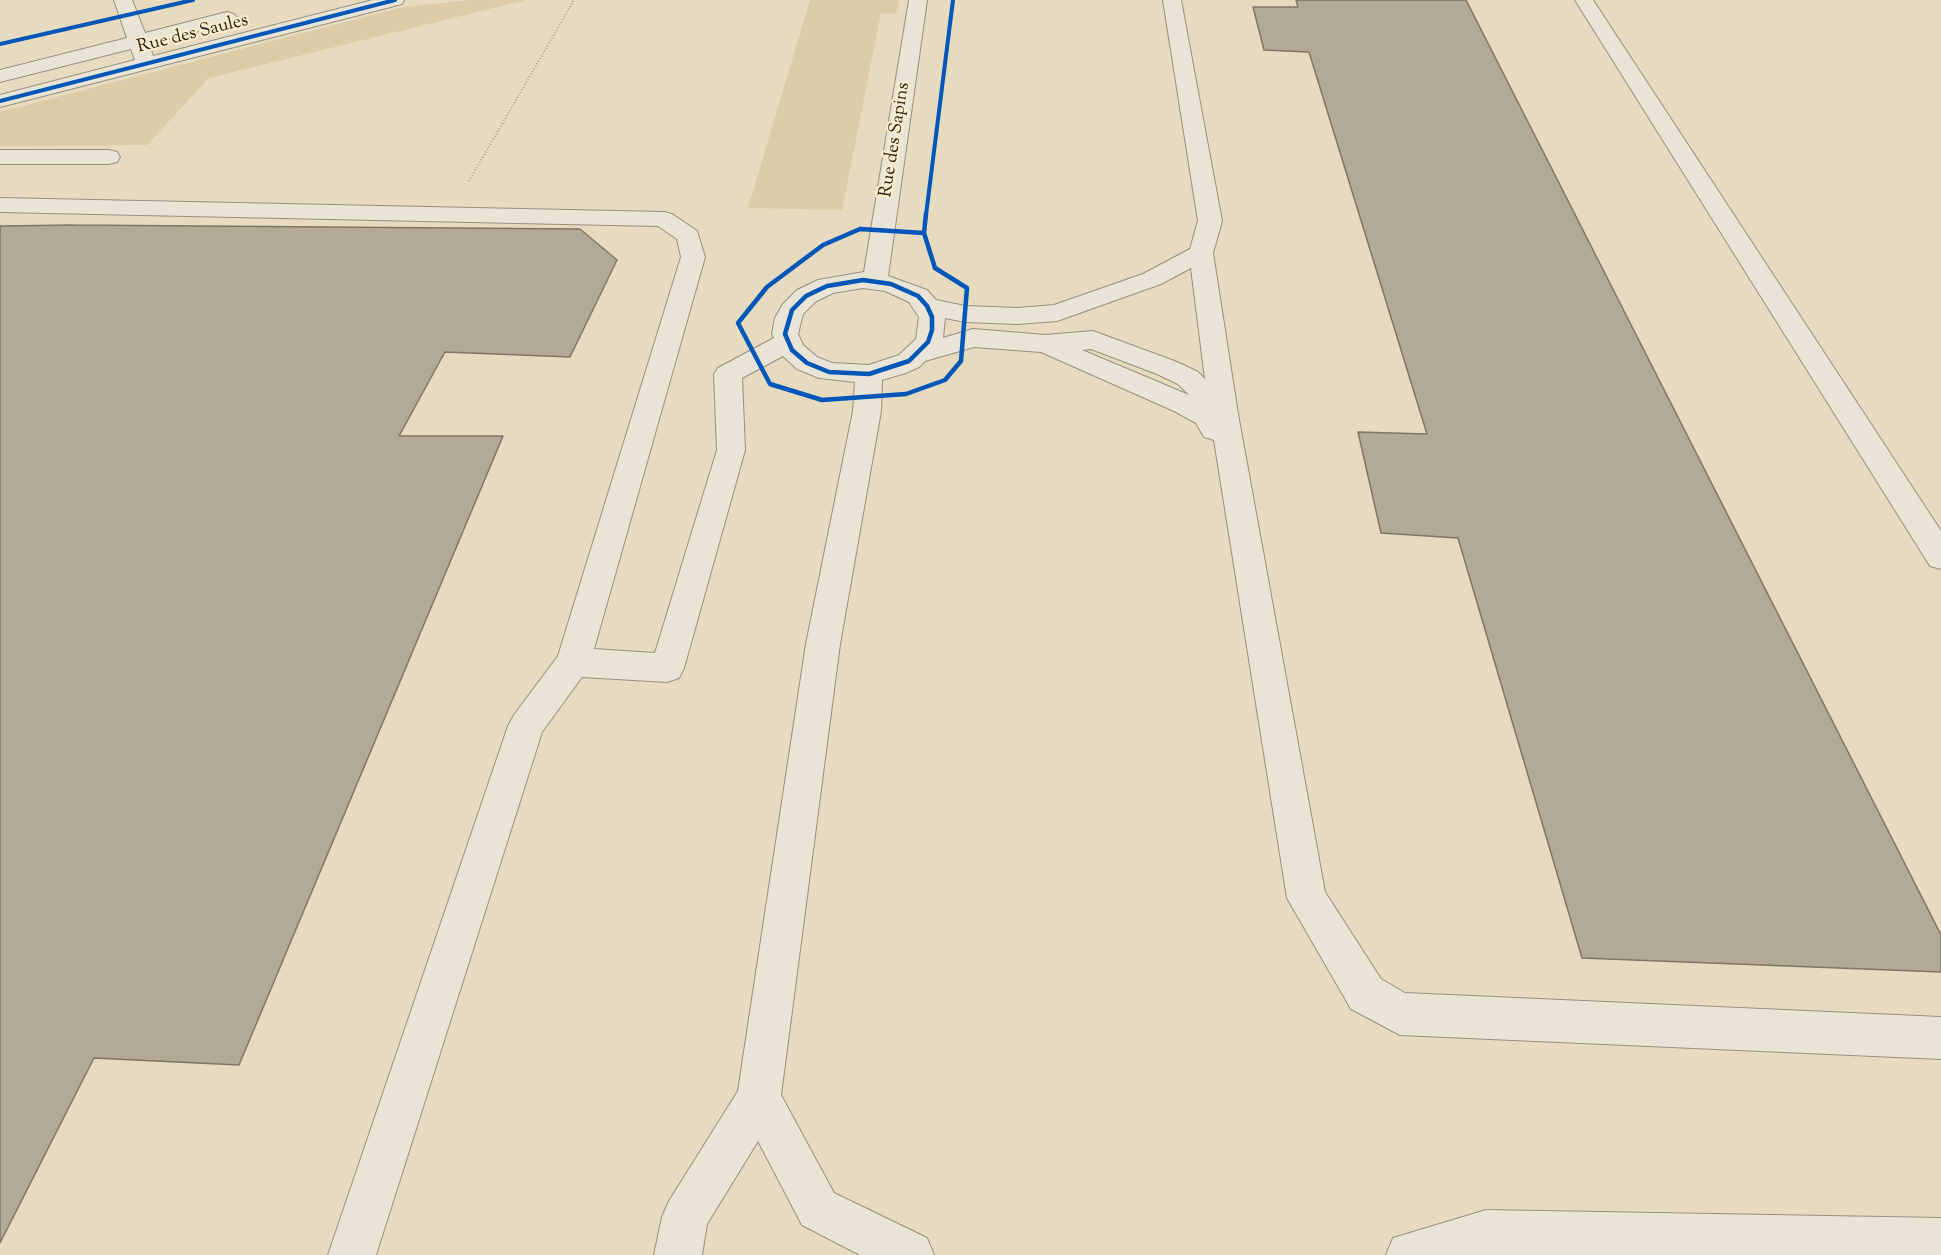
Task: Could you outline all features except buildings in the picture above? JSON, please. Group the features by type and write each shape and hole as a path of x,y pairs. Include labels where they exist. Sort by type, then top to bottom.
{"street":[{"path":"123,0 145,63"},
{"name":"Rue des Saules","path":"0,100 395,0"},
{"name":"Rue des Sapins","path":"875,281 918,0"},
{"path":"1172,0 1210,221 1201,253 1224,414 1307,898 1366,994 1400,1014 1941,1038"},
{"path":"1584,0 1941,557"},
{"name":"Rue des Saules","path":"0,76 247,14"},
{"path":"0,157 109,157"},
{"path":"0,205 664,219 688,236 693,257 573,662 526,726 352,1255"},
{"path":"927,306 965,314 1018,316 1057,313 1152,279 1201,253"},
{"path":"918,354 928,342 932,330 932,317 927,306 918,296 906,289 875,281 838,283 806,296 792,310 788,318 785,334 799,357 817,368 842,374 869,374 896,367 918,354 973,338 1045,344 1093,340 1188,378 1224,414"},
{"path":"573,662 667,668 731,450 728,374 788,342"},
{"path":"1045,344 1206,416 1232,461"},
{"path":"678,1255 685,1216 759,1098 823,644 867,411 869,374"},
{"path":"759,1098 818,1209 910,1255"},
{"path":"1410,1255 1486,1233 1941,1241"}],"path":[{"path":"449,215 574,0"}],"shaded area":[{"path":"471,0 526,0 209,78 147,145 0,146 0,112 403,7"},
{"path":"810,0 899,0 896,14 881,13 842,210 748,208"}],"cycle path":[{"path":"0,44 193,0"},
{"path":"0,101 395,0"},
{"path":"924,233 953,0"},
{"path":"860,229 924,233 935,268 967,288 961,361 945,380 906,394 822,400 770,384 738,323 767,287 823,245 860,229"},
{"path":"863,280 891,284 918,296 927,306 932,317 932,330 928,342 909,361 869,374 829,372 807,363 792,350 785,334 792,310 806,296 827,286 863,280"}]}
